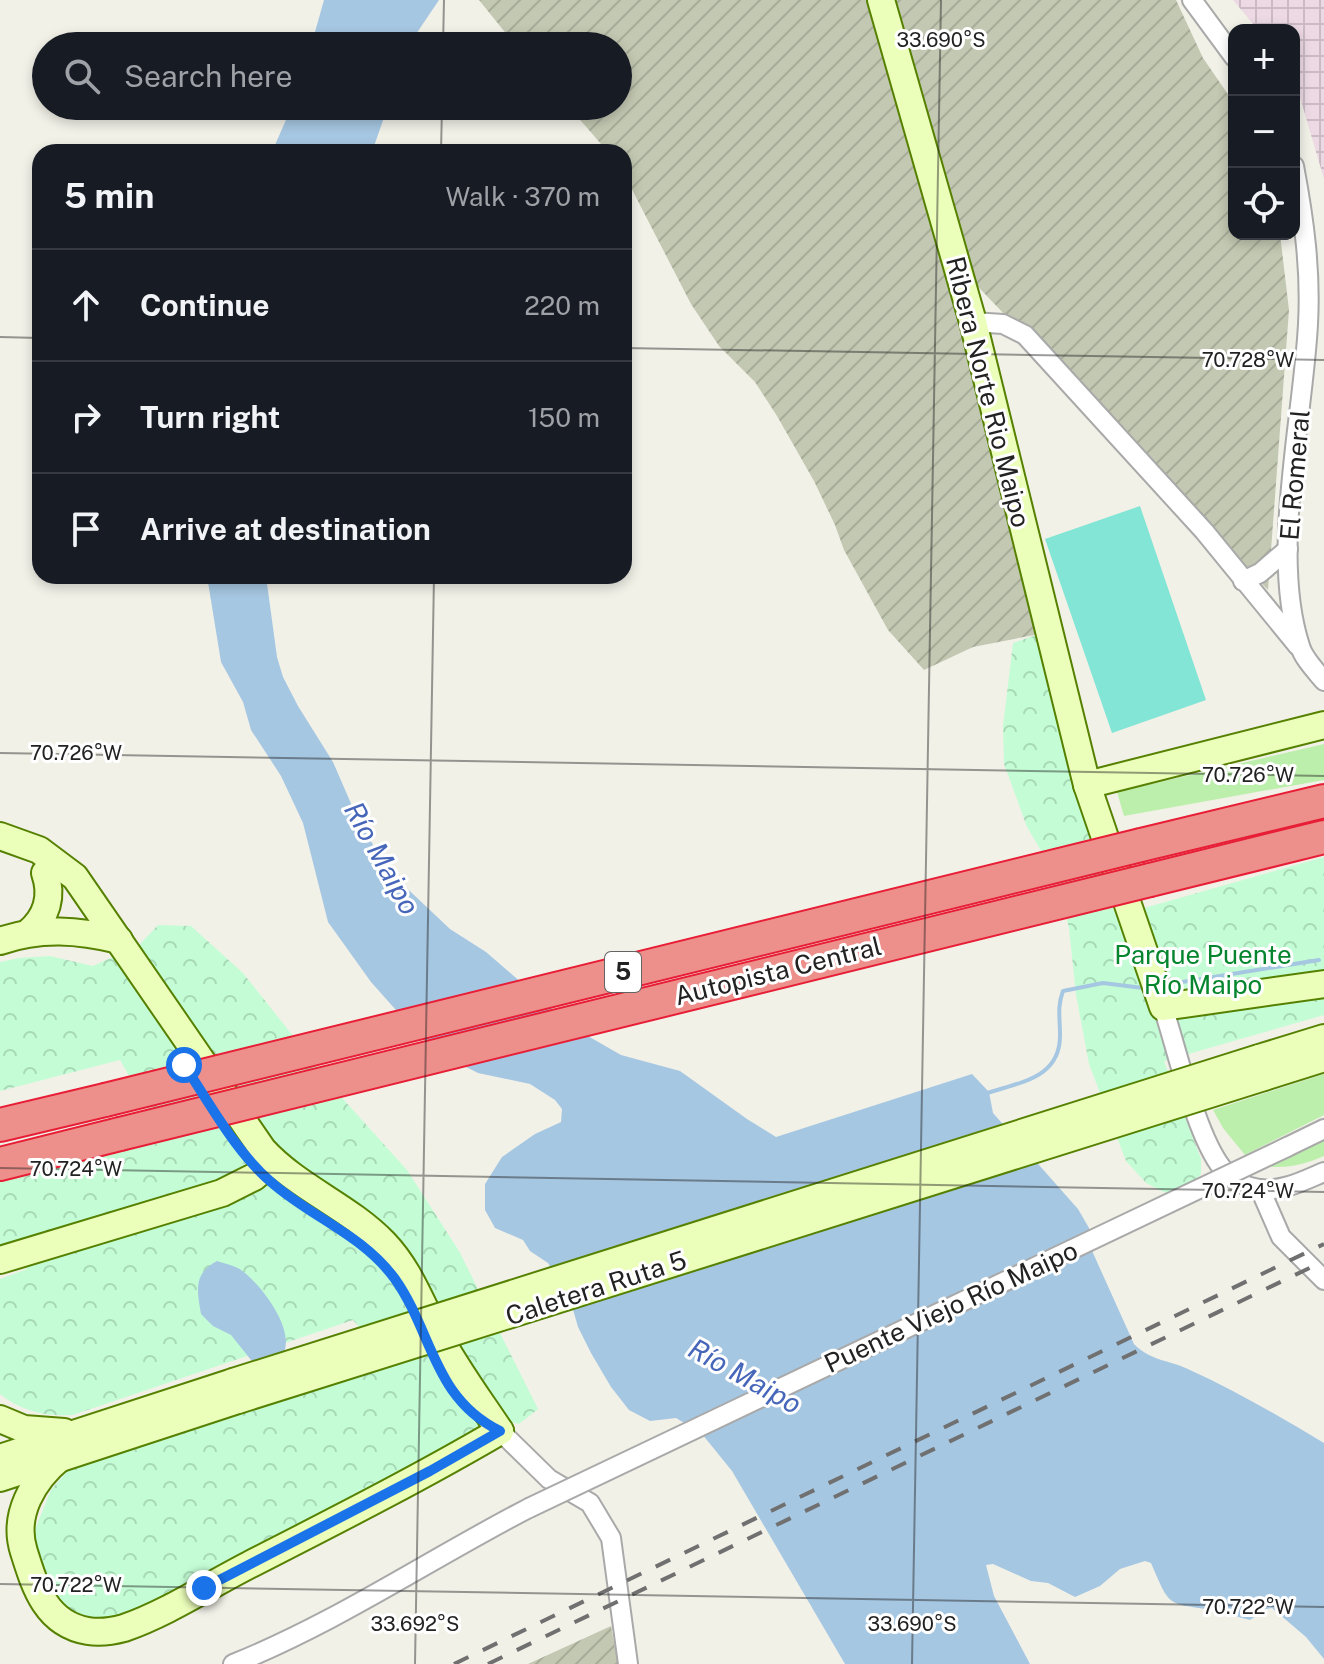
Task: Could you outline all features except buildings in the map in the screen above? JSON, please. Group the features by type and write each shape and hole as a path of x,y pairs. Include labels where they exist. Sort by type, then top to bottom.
{"highway":[{"name":"Autopista Central","path":"0,1125 1324,801"},
{"name":"Autopista Central","path":"0,1164 1324,837"}],"main road":[{"name":"Ribera Norte Rio Maipo","path":"881,0 973,322 1087,785"},
{"path":"1324,725 1087,785 1163,1007 1324,984"},
{"path":"0,836 39,850 62,865 86,891 108,938 237,1144 267,1167 284,1192 372,1252 402,1291 447,1384 474,1416 500,1431"},
{"path":"0,852 45,873 108,938"},
{"path":"28,933 40,921 48,905 49,889 45,873"},
{"path":"0,941 28,933 60,930 108,938"},
{"name":"Caletera Ruta 5","path":"0,1478 236,1391 1262,1067 1324,1038"},
{"name":"Caletera Ruta 5","path":"1262,1067 1324,1058"},
{"path":"0,1260 222,1193 267,1167"},
{"name":"Caletera Ruta 5","path":"0,1458 83,1430 236,1391"},
{"path":"0,1419 9,1425 39,1431 83,1430"},
{"path":"61,1457 33,1487 23,1512 20,1540 35,1589 54,1614 70,1625 89,1631 121,1629 345,1516 500,1431"},
{"path":"0,1522 20,1540"}],"street":[{"path":"1192,0 1228,49"},
{"name":"El Romeral","path":"1294,168 1305,225 1309,274 1306,353 1287,567 1300,649 1324,681"},
{"path":"973,322 1003,324 1025,335 1204,531 1300,649"},
{"path":"1243,581 1260,573 1288,549"},
{"path":"1163,1007 1210,1149 1232,1178 1250,1187 1281,1188 1324,1172"},
{"name":"Puente Viejo Río Maipo","path":"233,1664 345,1610 462,1542 529,1508 1324,1129"},
{"path":"1260,1189 1281,1237 1324,1280"},
{"path":"500,1431 549,1479 590,1503 611,1538 628,1664"}],"shaded area":[{"path":"479,0 1176,0 1203,58 1228,94 1228,240 1281,240 1289,310 1268,590 940,247 1039,634 973,647 924,670 888,630 844,550 814,481 777,416 755,382 719,346 691,304 632,190 632,144 601,144 580,120 632,120 632,32 505,32"},
{"path":"1233,0 1324,0 1324,179 1300,97 1300,24 1253,24"},
{"path":"1140,506 1206,700 1112,733 1045,539"},
{"path":"611,1626 618,1664 528,1664"}],"green space":[{"name":"Parque Puente Río Maipo","path":"1039,634 1071,781 1116,916 1324,857 1324,1015 1164,1061 1201,1159 1201,1174 1185,1191 1166,1193 1146,1183 1126,1161 1089,1064 1076,995 1069,928 1056,876 1027,827 1004,764 1003,726 1013,643"},
{"path":"1324,744 1324,780 1124,816 1117,792"},
{"path":"158,925 191,926 243,973 344,1100 407,1170 459,1251 538,1409 519,1424 501,1420 133,1613 110,1619 73,1612 52,1598 34,1540 51,1490 68,1470 390,1363 353,1320 73,1415 34,1412 0,1394 0,1279 27,1269 0,1252 0,1181 166,1141 120,1060 0,1091 0,962 50,956 93,966 139,945"},
{"path":"1324,1074 1324,1115 1245,1155 1213,1110"},
{"path":"1324,1136 1324,1156 1295,1166 1264,1166"}],"water":[{"path":"324,0 439,0 417,32 315,32"},
{"path":"286,120 383,120 375,144 275,144"},
{"name":"Río Maipo","path":"208,584 267,584 277,657 283,677 333,762 356,815 396,878 450,929 486,952 574,1028 621,1055 680,1071 776,1137 972,1074 989,1092 993,1113 1078,1209 1089,1228 1093,1253 1134,1344 1153,1357 1183,1367 1224,1387 1324,1443 1324,1659 1306,1637 1272,1608 1250,1620 1177,1604 1162,1588 1151,1563 1145,1561 1120,1569 1100,1586 1075,1597 1048,1583 1031,1581 993,1564 986,1565 994,1596 1030,1664 845,1664 732,1471 702,1434 676,1418 650,1421 629,1410 591,1353 578,1327 570,1299 548,1263 530,1251 523,1240 495,1228 485,1210 485,1184 502,1157 535,1134 561,1122 562,1109 555,1100 530,1084 478,1073 458,1063 419,1036 371,982 328,922 303,823 281,776 251,730 243,702 221,662"},
{"path":"217,1261 241,1270 267,1297 285,1334 286,1346 282,1356 259,1363 251,1360 231,1335 213,1326 201,1314 198,1283 204,1271"}],"waterway":[{"path":"1170,984 1319,960"},
{"path":"984,1094 1024,1082 1046,1070 1053,1061 1058,1049 1059,1007 1063,991 1103,983 1143,988"}],"railway":[{"path":"454,1664 1324,1244"},
{"path":"488,1664 1324,1261"}],"route":[{"path":"184,1065 237,1144 260,1172 284,1192 356,1238 384,1265 408,1302 447,1384 474,1416 500,1431 430,1471 204,1588"}]}
